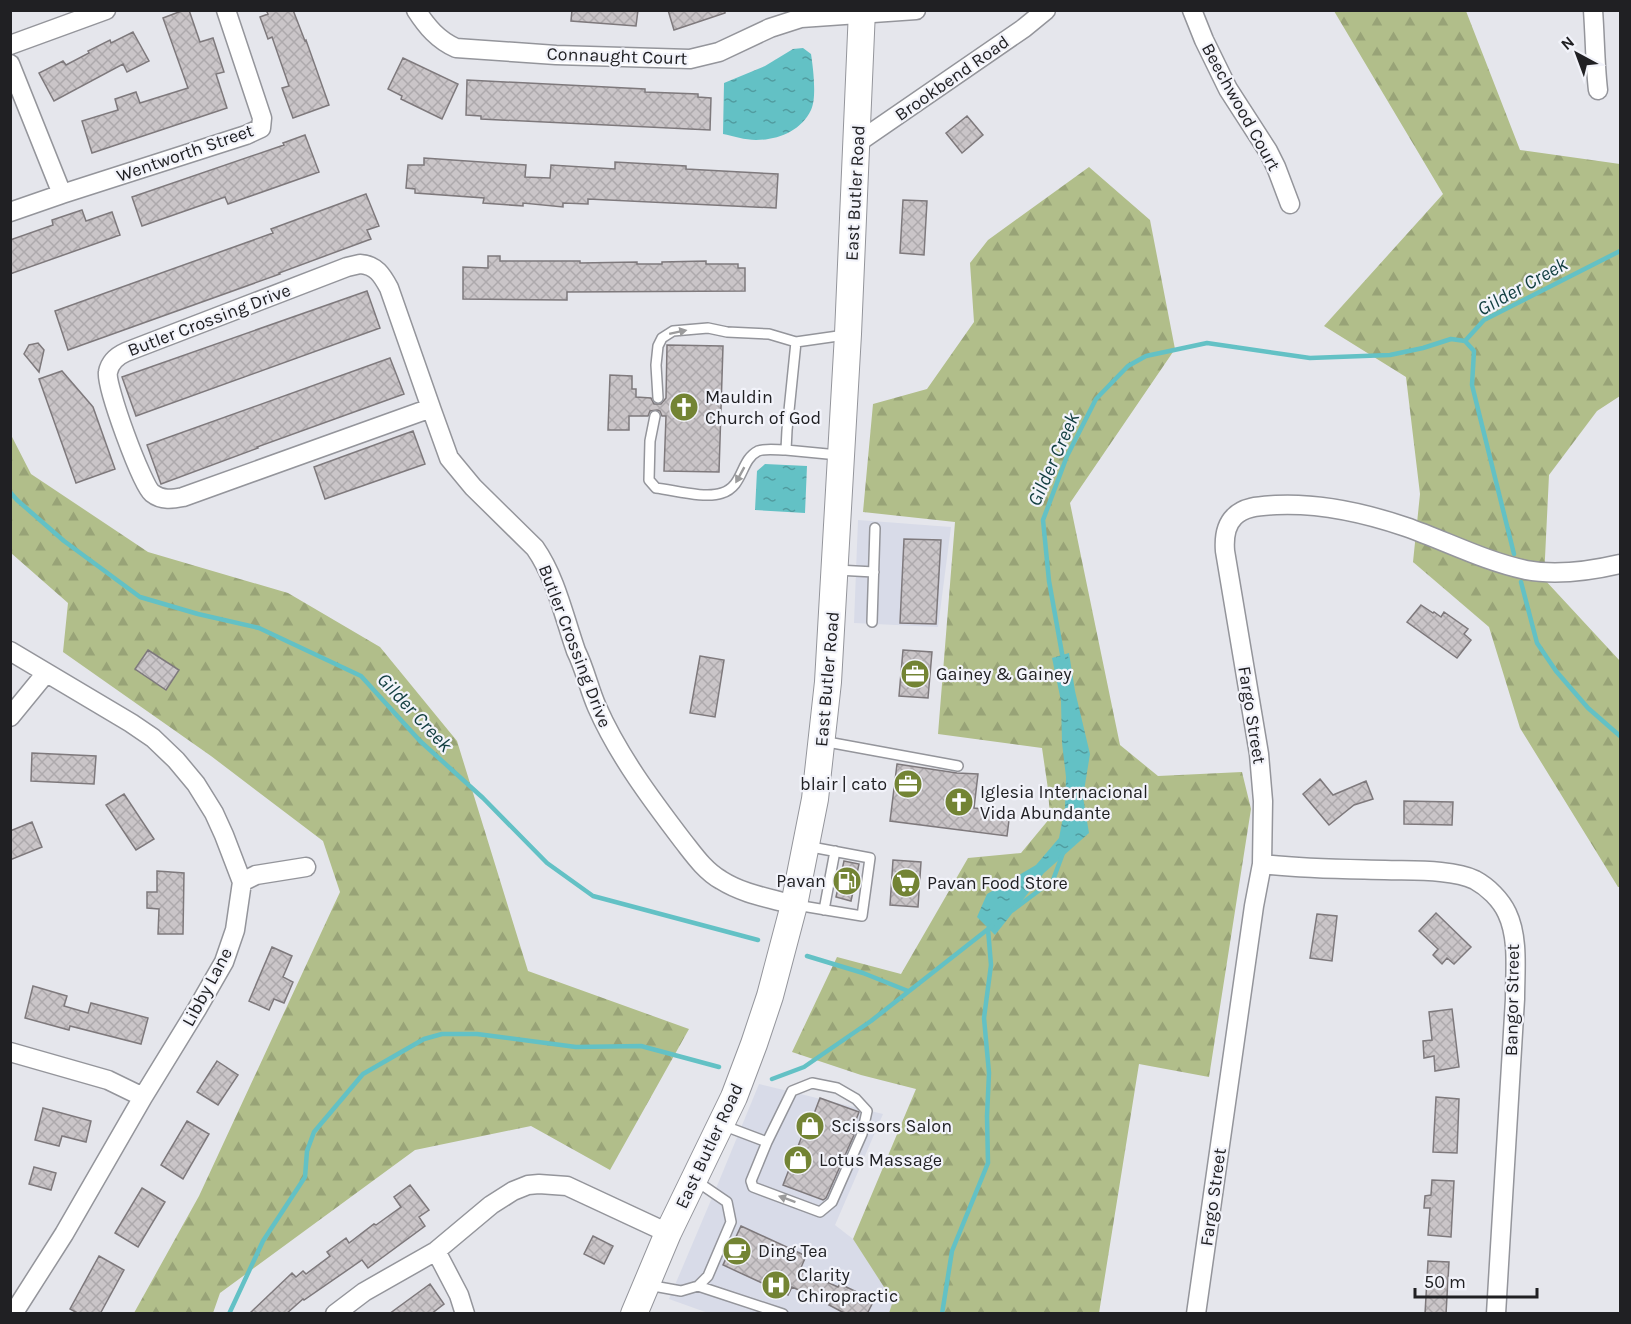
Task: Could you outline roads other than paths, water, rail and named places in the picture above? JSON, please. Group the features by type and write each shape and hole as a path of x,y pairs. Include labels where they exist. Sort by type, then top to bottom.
{"main road":[{"name":"East Butler Road","path":"634,1314 668,1233 734,1097 770,996 794,904 815,800 828,682 835,569 862,12"}],"street":[{"path":"10,45 106,10"},
{"name":"Wentworth Street","path":"62,194 246,135 261,128 262,118 226,10"},
{"name":"Connaught Court","path":"416,10 426,26 444,43 456,48 556,55 690,59 719,52 770,28 801,18 862,12"},
{"path":"862,12 916,10"},
{"name":"Brookbend Road","path":"857,143 1024,28 1046,10"},
{"name":"Beechwood Court","path":"1192,10 1228,89 1272,159 1290,204"},
{"path":"1593,10 1598,90"},
{"path":"10,64 62,194 10,212"},
{"name":"Butler Crossing Drive","path":"431,408 183,497 161,498 148,489 138,469 111,394 107,373 111,363 126,352 347,267 366,264 380,273 389,288 449,458 472,488 535,548 541,557 554,586 596,705 629,766 669,823 703,866 718,879 748,893 794,904"},
{"name":"Fargo Street","path":"1196,1314 1262,864 1263,801 1259,754 1230,591 1225,551 1228,523 1239,512 1263,506 1302,504 1356,513 1405,526 1500,564 1528,570 1553,573 1578,572 1620,564"},
{"name":"Libby Lane","path":"10,651 131,723 153,738 176,760 196,784 214,813 242,882 235,930 224,962 64,1234 14,1309"},
{"path":"10,717 46,673"},
{"name":"Bangor Street","path":"1262,864 1294,868 1456,874 1475,880 1490,890 1507,913 1512,927 1515,954 1515,999 1496,1314"},
{"path":"242,882 256,875 306,867"},
{"path":"10,1052 108,1080 144,1097"},
{"path":"335,1314 364,1292 436,1251 491,1205 513,1191 528,1185 567,1186 668,1233"},
{"path":"436,1251 459,1295 465,1314"}],"lane":[{"path":"658,398 656,365 658,345 662,338 673,331 708,328 728,332 769,334 796,342 848,334"},
{"path":"786,450 796,342"},
{"path":"655,416 650,441 649,480 656,488 721,494 734,486 749,459 758,451 786,450 841,455"},
{"path":"872,622 875,528"},
{"path":"835,569 874,572"},
{"path":"822,741 958,766"},
{"path":"794,904 862,916 870,858 806,846"},
{"path":"824,910 835,851"},
{"path":"812,1083 837,1088 856,1099 867,1112 862,1134 832,1202 820,1212 753,1187 751,1181 767,1142 792,1091 812,1083"},
{"path":"720,1125 767,1142"},
{"path":"692,1183 705,1187 727,1202 731,1222 708,1276 698,1287"},
{"path":"646,1284 681,1291 698,1287 783,1314"}],"water":[{"path":"803,48 811,54 814,90 813,105 801,124 788,133 764,140 723,134 724,83 765,66 793,49"},
{"path":"765,464 807,466 805,513 755,510 757,471"},
{"path":"1069,653 1075,691 1090,754 1083,797 1089,833 1044,873 995,935 977,917 987,894 1036,865 1059,838 1065,807 1066,777 1061,701 1052,658"}],"waterway":[{"name":"Gilder Creek","path":"1465,341 1484,320 1620,251"},
{"name":"Gilder Creek","path":"1063,659 1049,581 1043,520 1067,456 1096,399 1128,366 1146,356 1207,343 1310,358 1390,355 1451,339 1465,341"},
{"path":"1465,341 1474,351 1472,385 1514,554"},
{"name":"Gilder Creek","path":"10,492 64,541 140,597 198,614 259,628 361,676 420,741 483,798 547,863 593,896 758,940"},
{"path":"1521,582 1537,643 1556,671 1588,708 1620,736"},
{"name":"Gilder Creek","path":"1013,910 1053,880 1063,853"},
{"path":"772,1079 804,1067 871,1021 992,926"},
{"path":"942,1314 952,1251 988,1163 989,1073 984,1018 991,965 988,929"},
{"name":"Gilder Creek","path":"807,956 863,973 908,991"},
{"path":"229,1314 263,1241 305,1177 307,1151 314,1132 363,1074 424,1039 442,1034 477,1034 576,1047 641,1046 719,1067"}],"place":[{"name":"Mauldin Church of God","path":"684,407"},
{"name":"Gainey & Gainey","path":"915,674"},
{"name":"blair | cato","path":"908,784"},
{"name":"Iglesia Internacional Vida Abundante","path":"959,802"},
{"name":"Pavan","path":"847,881"},
{"name":"Pavan Food Store","path":"906,883"},
{"name":"Scissors Salon","path":"810,1126"},
{"name":"Lotus Massage","path":"798,1160"},
{"name":"Ding Tea","path":"737,1251"},
{"name":"Clarity Chiropractic","path":"776,1285"}]}
